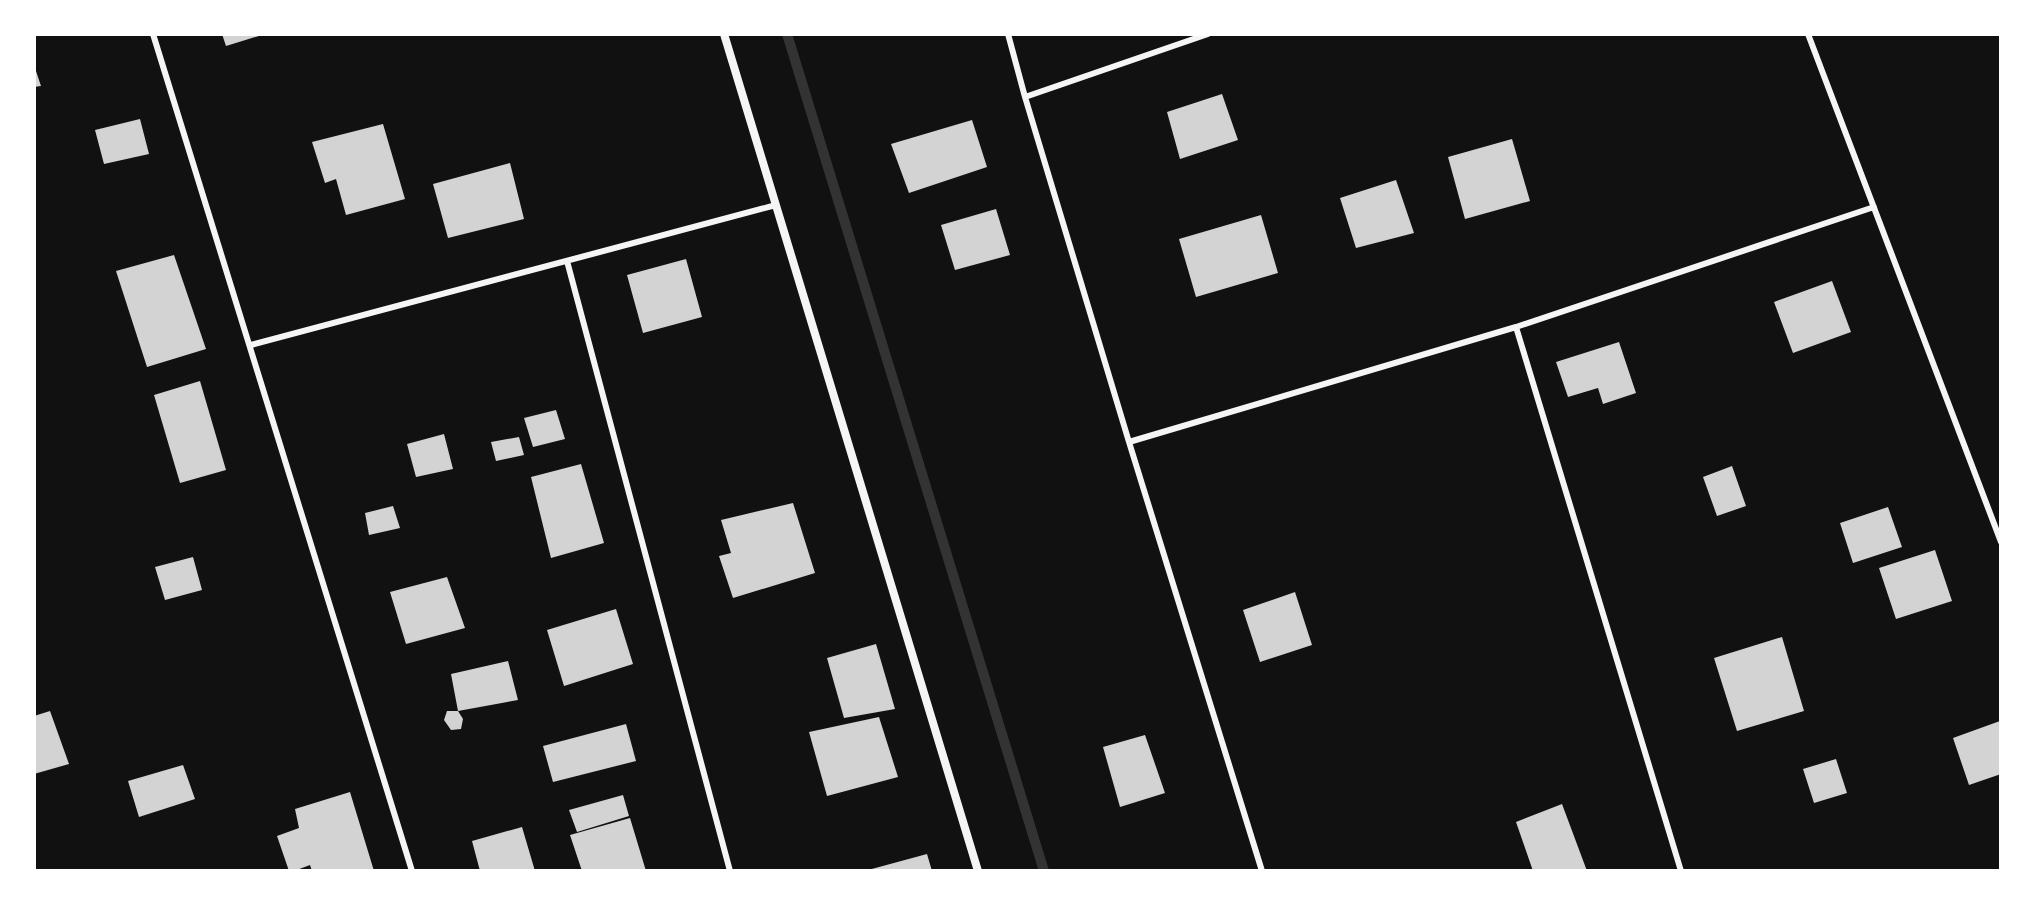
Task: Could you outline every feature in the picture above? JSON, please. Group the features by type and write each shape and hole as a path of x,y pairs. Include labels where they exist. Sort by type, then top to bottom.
{"street":[{"path":"724,34 978,871"}],"lane":[{"path":"153,34 412,871"},
{"path":"1008,34 1129,442 1262,871"},
{"path":"1025,97 1208,34"},
{"path":"1808,34 2001,542"},
{"path":"251,345 776,205"},
{"path":"1129,442 1516,327 1874,207"},
{"path":"567,261 730,871"},
{"path":"1516,327 1681,871"}],"building":[{"path":"222,34 262,34 262,35 226,46"},
{"path":"34,65 41,86 34,87"},
{"path":"1222,94 1238,140 1180,159 1167,112"},
{"path":"140,119 149,154 104,164 95,130"},
{"path":"972,120 987,167 909,193 891,144"},
{"path":"383,124 405,199 346,215 336,179 325,183 312,142"},
{"path":"1512,139 1530,201 1465,219 1448,157"},
{"path":"510,163 524,219 448,238 433,184"},
{"path":"1396,180 1414,233 1356,248 1340,198"},
{"path":"996,209 1010,255 955,270 941,225"},
{"path":"1261,215 1278,273 1196,297 1179,239"},
{"path":"174,255 206,349 147,367 116,271"},
{"path":"686,259 702,317 643,333 627,275"},
{"path":"1832,281 1851,332 1793,353 1774,302"},
{"path":"1619,342 1636,393 1603,404 1598,388 1568,397 1556,362"},
{"path":"200,381 226,470 180,483 154,395"},
{"path":"556,410 565,439 533,447 524,418"},
{"path":"444,434 453,469 416,477 407,444"},
{"path":"519,437 524,455 496,461 491,442"},
{"path":"581,464 604,543 551,558 531,477"},
{"path":"1732,466 1746,506 1717,516 1703,477"},
{"path":"793,503 815,573 733,598 719,556 731,553 721,520"},
{"path":"393,506 400,528 369,535 365,513"},
{"path":"1888,507 1902,547 1853,563 1840,523"},
{"path":"1935,550 1952,601 1896,619 1879,568"},
{"path":"193,557 202,590 165,600 155,567"},
{"path":"447,577 465,628 406,644 390,592"},
{"path":"1295,592 1312,645 1260,662 1243,610"},
{"path":"616,609 633,664 564,686 547,630"},
{"path":"1782,637 1804,711 1737,731 1714,658"},
{"path":"876,644 895,709 844,718 827,658"},
{"path":"508,661 518,700 458,711 451,674"},
{"path":"50,711 69,764 34,774 34,716"},
{"path":"447,711 458,711 463,719 461,729 451,730 444,720"},
{"path":"879,717 898,777 827,796 809,732"},
{"path":"2000,721 2001,774 1969,785 1953,738"},
{"path":"626,724 636,761 553,782 543,746"},
{"path":"1145,735 1165,793 1120,807 1103,747"},
{"path":"1836,759 1847,793 1814,803 1803,769"},
{"path":"183,765 195,799 139,817 128,781"},
{"path":"350,792 374,871 312,871 310,865 289,871 277,836 299,828 295,809"},
{"path":"623,795 629,816 577,832 569,810"},
{"path":"1562,804 1587,871 1533,871 1516,822"},
{"path":"630,818 646,871 582,871 570,835"},
{"path":"522,827 535,871 480,871 472,841"},
{"path":"927,854 932,871 868,871 868,870"}],"waterway":[{"path":"787,34 1044,871"}]}
